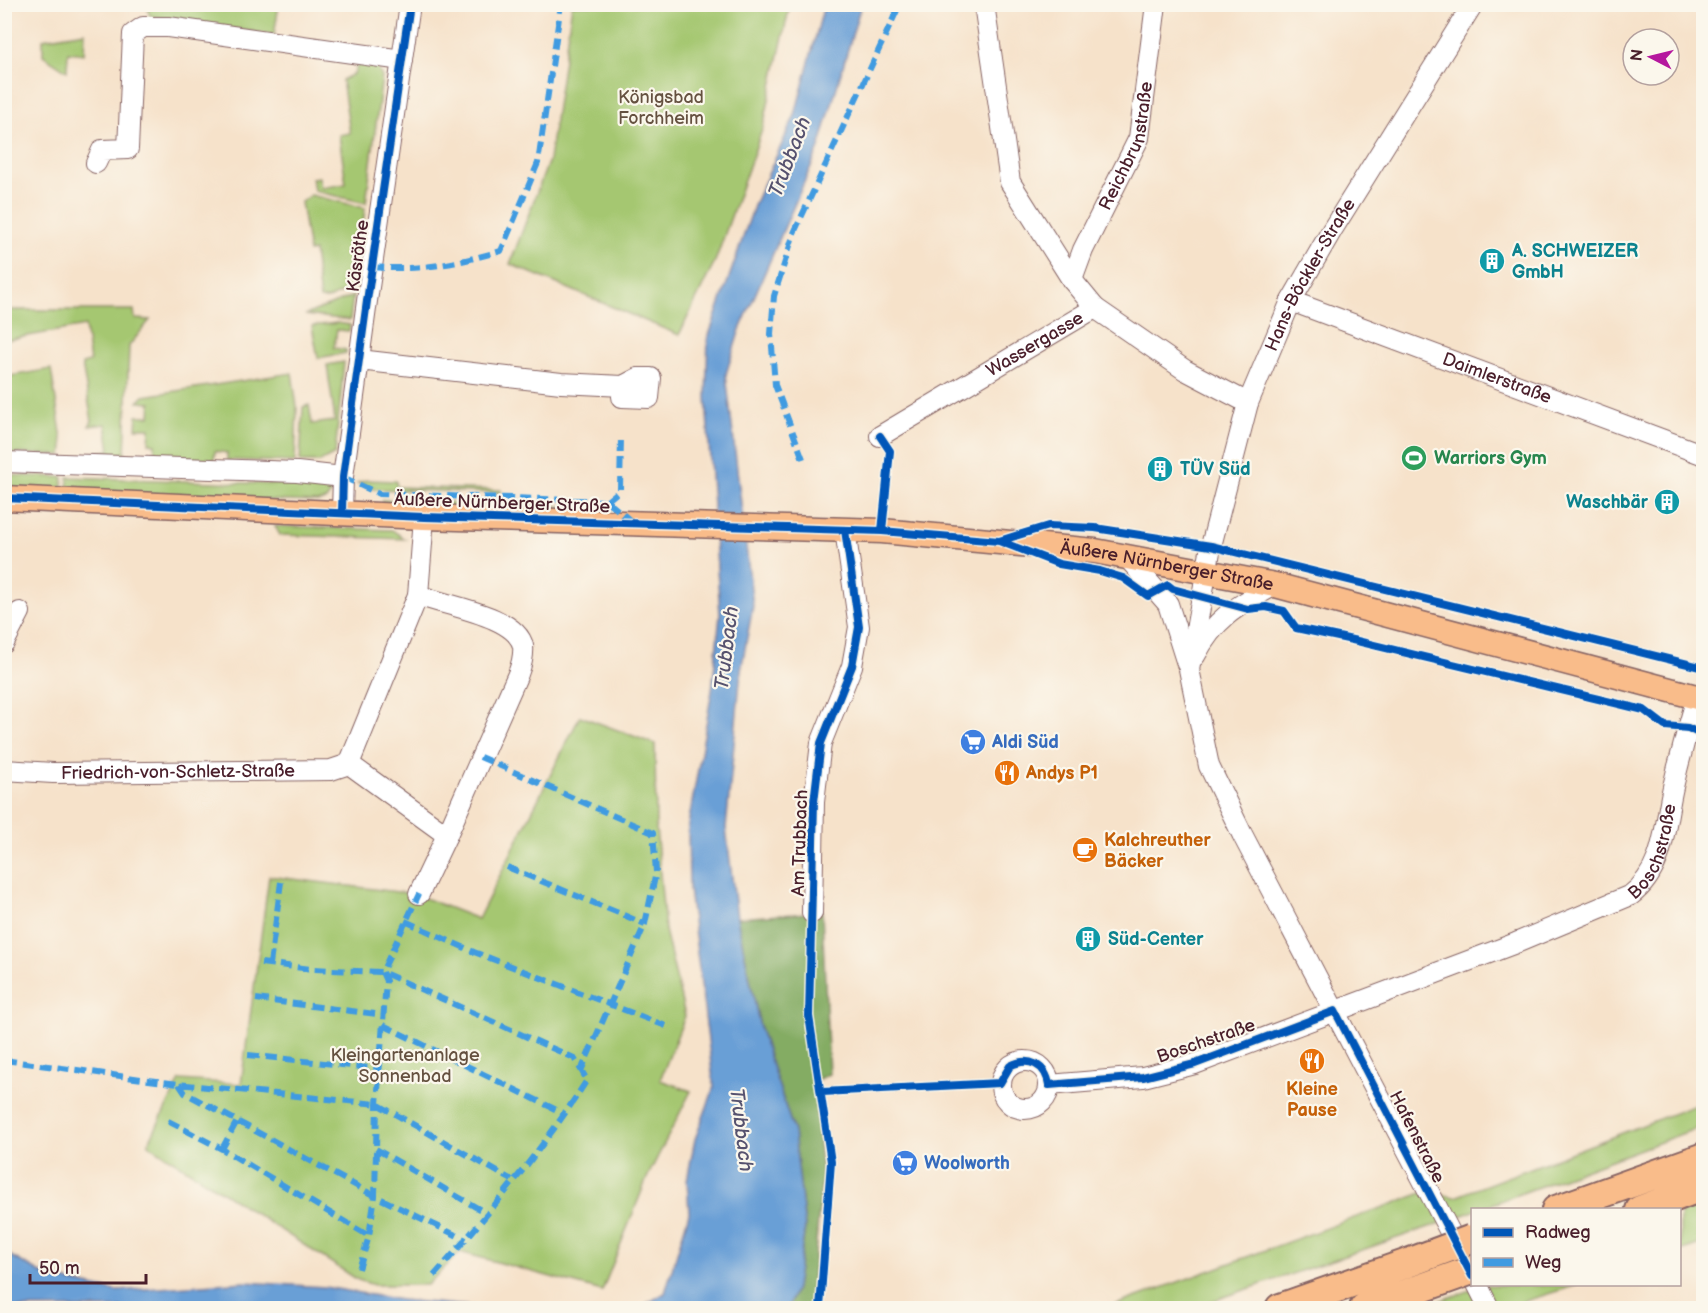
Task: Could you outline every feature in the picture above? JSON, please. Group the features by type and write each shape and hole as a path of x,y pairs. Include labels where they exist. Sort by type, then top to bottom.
{"highway":[{"path":"1559,1208 1704,1157"},
{"path":"1643,1208 1704,1186"},
{"path":"1280,1308 1471,1240"},
{"path":"1364,1308 1471,1271"}],"main road":[{"name":"Äußere Nürnberger Straße","path":"4,498 424,517 845,530 999,541 1126,556 1275,585 1700,698"}],"street":[{"name":"Käsröthe","path":"342,512 343,477 410,4"},
{"path":"984,4 1010,182 1072,280 1095,308"},
{"name":"Reichbrunstraße","path":"1072,280 1083,250 1138,138 1156,4"},
{"name":"Hans-Böckler-Straße","path":"1207,571 1248,403 1291,301 1332,230 1473,4"},
{"path":"96,163 102,150 128,149 133,34 143,27 168,27 402,60"},
{"name":"Daimlerstraße","path":"1291,301 1704,455"},
{"name":"Wassergasse","path":"880,436 1095,308 1185,370 1248,403"},
{"path":"359,360 470,374 622,386"},
{"path":"4,462 297,472 343,477"},
{"path":"424,517 418,595 349,764 447,835"},
{"name":"Am Trubbach","path":"812,913 814,802 821,743 852,666 859,627 845,530"},
{"path":"1126,556 1168,604 1189,669"},
{"name":"Hafenstraße","path":"1207,571 1189,669 1209,766 1471,1272"},
{"path":"1189,669 1202,643 1220,620 1237,605 1275,585"},
{"path":"418,595 500,621 513,629 523,646 519,674 419,894"},
{"path":"4,643 20,612"},
{"name":"Boschstraße","path":"1049,1085 1143,1077 1194,1064 1616,903 1642,886 1662,850 1673,789 1700,698"},
{"name":"Friedrich-von-Schletz-Straße","path":"4,770 53,773 331,770 349,764"},
{"path":"1478,1286 1489,1308"}],"green space":[{"path":"146,5 279,5 274,35 150,16"},
{"name":"Königsbad Forchheim","path":"572,5 790,5 763,127 716,259 679,335 510,264 549,160"},
{"path":"85,32 84,54 68,52 67,71 43,55 43,39"},
{"path":"358,63 376,66 382,77 366,203 314,191 312,178 319,177 321,188 346,184 339,135 350,133 342,80 354,74"},
{"path":"311,195 365,208 355,287 328,299 320,299 314,251 309,252 301,202"},
{"path":"353,296 350,320 305,315"},
{"path":"5,310 134,310 135,319 150,320 129,346 125,455 93,453 110,450 106,424 89,426 92,421 82,364 90,362 85,326 5,340"},
{"path":"337,323 350,325 349,331 337,330 334,348 346,350 346,353 318,358 312,326"},
{"path":"344,362 335,454 320,462 300,462 303,407 309,405 312,424 335,421 327,365"},
{"path":"51,369 63,446 62,455 5,453 5,377"},
{"path":"292,373 297,407 295,462 227,460 227,453 215,451 214,460 154,458 155,444 149,443 150,428 136,428 137,416 150,416 151,403 138,402 144,396"},
{"path":"4,475 63,477 62,492 5,489"},
{"path":"68,477 299,485 328,488 331,493 326,500 317,502 67,493"},
{"path":"367,480 396,481 397,487 501,490 501,493 374,489 357,483"},
{"path":"382,500 498,504 490,508 382,505"},
{"path":"526,505 605,507 611,512 533,510"},
{"path":"275,526 392,530 405,539 280,535"},
{"name":"Kleingartenanlage Sonnenbad","path":"580,716 655,744 656,828 665,930 685,1016 660,1080 691,1091 647,1178 602,1291 460,1252 427,1285 374,1285 358,1280 148,1144 180,1080 241,1084 269,876 414,894 478,919"},
{"path":"822,912 829,1074 814,1081 822,1177 810,1308 788,1308 796,1288 805,1227 794,1132 761,1032 737,918"},
{"path":"1703,1102 1703,1126 1482,1208 1471,1208 1471,1212 1444,1222 1192,1308 1107,1308 1425,1192 1455,1197"},
{"path":"1703,1203 1703,1243 1681,1251 1681,1212"},
{"path":"1483,1286 1574,1286 1503,1308 1418,1308"}],"water":[{"name":"Trubbach","path":"824,5 861,5 819,148 739,332 726,374 753,606 741,670 726,828 737,918 761,1032 794,1132 805,1227 796,1288 788,1308 639,1308 665,1293 689,1213 687,1180 695,1139 714,1088 689,889 688,825 712,691 720,615 706,397 708,338 755,203 795,115"},
{"path":"4,1252 48,1277 116,1291 245,1282 325,1287 401,1300 492,1308 5,1308"}],"marked path":[{"path":"372,267 406,268 437,265 501,251 538,163 561,4"},
{"path":"803,459 775,385 771,334 774,296 794,233 900,4"},
{"path":"607,501 620,490 621,437"},
{"path":"343,477 379,494 607,501 632,522"},
{"path":"480,757 653,833 656,872 645,924 581,1071"},
{"path":"507,867 645,924"},
{"path":"270,964 281,882"},
{"path":"359,1269 369,1236 375,1196 377,1104 386,981 382,972 419,894"},
{"path":"405,921 474,952 666,1026"},
{"path":"261,963 312,969 382,972 574,1058 587,1080 514,1182 432,1278"},
{"path":"256,999 384,1015"},
{"path":"383,1025 565,1114"},
{"path":"248,1055 380,1069"},
{"path":"4,1060 178,1084 377,1104 512,1180"},
{"path":"179,1084 185,1093 375,1196 466,1240"},
{"path":"168,1121 222,1149 369,1236"},
{"path":"222,1149 237,1121"},
{"path":"376,1149 486,1213"}],"cycle path":[{"path":"342,512 343,477 410,4"},
{"path":"880,436 890,451 882,531"},
{"path":"4,498 424,517 882,531 999,541 1059,564 1100,571 1123,578 1148,596 1168,585 1173,589 1248,609 1266,607 1284,611 1296,628 1644,710 1665,726 1688,728 1704,736"},
{"path":"999,541 1048,526 1095,528 1211,546 1704,668"},
{"path":"820,1308 831,1162 809,1016 814,802 821,743 852,666 859,627 845,530"},
{"path":"822,1092 1000,1083 1010,1066 1024,1062 1036,1064 1044,1072 1049,1085 1143,1077 1195,1064 1335,1011 1471,1274"}],"place":[{"name":"A. SCHWEIZER GmbH","path":"1492,261"},
{"name":"Warriors Gym","path":"1414,458"},
{"name":"TÜV Süd","path":"1160,469"},
{"name":"Waschbär","path":"1667,502"},
{"name":"Aldi Süd","path":"973,742"},
{"name":"Andys P1","path":"1007,773"},
{"name":"Kalchreuther Bäcker","path":"1085,850"},
{"name":"Süd-Center","path":"1088,939"},
{"name":"Kleine Pause","path":"1312,1061"},
{"name":"Woolworth","path":"905,1163"}]}
